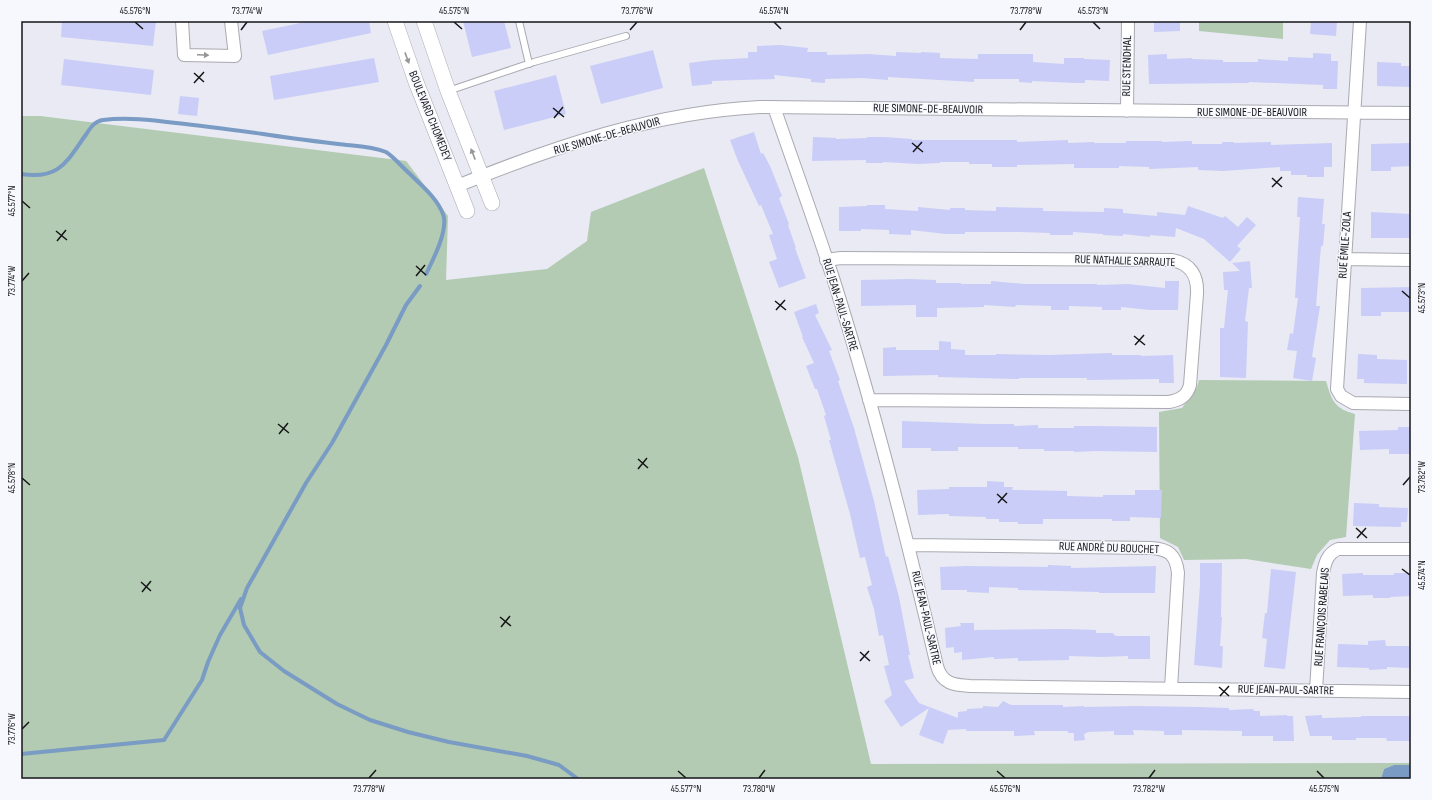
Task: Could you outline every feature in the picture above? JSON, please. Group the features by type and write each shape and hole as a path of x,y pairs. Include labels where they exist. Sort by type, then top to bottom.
{"street":[{"path":"182,21 184,55 234,56 230,21"},
{"name":"BOULEVARD CHOMEDEY","path":"395,21 405,54 467,211"},
{"path":"424,21 448,91 492,203"},
{"name":"RUE STENDHAL","path":"1127,111 1128,21"},
{"name":"RUE ÉMILE-ZOLA","path":"1360,21 1336,389 1347,401 1353,403 1411,404"},
{"name":"RUE SIMONE-DE-BEAUVOIR","path":"457,186 481,176 593,137 674,117 727,108 774,107 1411,113"},
{"name":"RUE JEAN-PAUL-SARTRE","path":"774,107 826,260 869,400 909,544 937,666 941,676 948,682 959,686 1411,692"},
{"name":"RUE NATHALIE SARRAUTE","path":"826,260 848,258 1171,260 1188,267 1197,280 1190,385 1185,396 1180,399 1169,402 869,400"},
{"path":"1344,259 1411,260"},
{"name":"RUE ANDRÉ DU BOUCHET","path":"909,544 1151,548 1166,550 1174,558 1178,573 1171,688"},
{"name":"RUE FRANÇOIS RABELAIS","path":"1316,691 1323,573 1327,557 1338,549 1411,549"}],"lane":[{"path":"519,21 529,64"},
{"path":"448,91 529,64 626,36"}],"green space":[{"path":"1199,21 1283,21 1283,39 1199,31"},
{"path":"21,116 40,116 406,161 448,216 446,280 547,269 587,241 591,212 704,168 798,457 871,764 1411,763 1411,765 1394,765 1384,769 1381,779 21,779"},
{"path":"1199,380 1326,381 1332,399 1335,403 1342,409 1355,414 1346,537 1330,540 1317,555 1311,569 1246,559 1184,560 1178,547 1160,538 1159,412 1182,408 1197,387"}],"water":[{"path":"1394,765 1411,765 1411,779 1381,779 1384,769"}],"building":[{"path":"62,21 156,21 153,46 61,37"},
{"path":"310,21 369,21 371,33 268,55 262,31"},
{"path":"463,21 504,21 511,48 472,57"},
{"path":"1154,21 1180,21 1180,31 1154,32"},
{"path":"1311,21 1337,21 1336,36 1310,34"},
{"path":"780,45 808,48 807,52 827,52 827,55 868,54 896,56 896,52 921,52 940,53 940,58 978,59 978,54 1033,54 1033,62 1064,64 1064,58 1110,60 1109,81 1085,80 1085,83 1075,83 1032,81 1032,83 1019,82 1019,79 974,79 974,82 888,77 888,80 863,78 825,79 825,83 811,82 811,79 774,75 775,79 712,81 712,84 692,86 689,63 748,58 748,52 757,52 757,46"},
{"path":"653,50 663,88 601,104 590,66"},
{"path":"1313,53 1331,54 1331,61 1338,61 1337,89 1323,89 1323,85 1249,82 1149,84 1148,55 1167,54 1167,59 1192,58 1223,60 1223,62 1258,62 1258,59 1288,61 1288,57 1313,58"},
{"path":"374,58 379,82 274,100 270,76"},
{"path":"64,59 154,70 151,95 61,85"},
{"path":"1377,62 1401,63 1401,66 1411,66 1411,87 1377,86"},
{"path":"556,75 566,114 504,130 494,91"},
{"path":"180,96 199,98 197,116 178,114"},
{"path":"754,132 761,154 763,153 770,166 782,196 779,198 806,278 779,288 769,262 777,259 769,235 773,234 761,205 759,206 738,161 730,140"},
{"path":"813,137 836,139 884,137 912,140 1017,140 1017,142 1068,140 1068,143 1192,141 1192,144 1222,144 1222,142 1271,142 1271,145 1332,143 1332,167 1324,167 1324,177 1307,177 1307,175 1291,175 1291,171 1280,171 1280,167 1223,171 1198,170 1198,167 1149,169 1149,167 1119,166 1119,168 1074,168 1074,164 992,167 992,164 969,164 969,162 918,164 883,162 866,163 866,160 812,161"},
{"path":"1411,143 1411,166 1391,167 1391,171 1371,171 1371,144"},
{"path":"1298,197 1324,199 1322,224 1325,224 1323,246 1321,246 1316,306 1320,306 1312,357 1316,358 1312,381 1293,378 1297,351 1287,350 1290,333 1293,334 1298,298 1295,298 1300,217 1297,217"},
{"path":"885,205 885,209 918,211 918,207 950,210 950,208 965,208 965,210 996,211 996,207 1043,208 1043,211 1104,212 1104,208 1123,209 1123,213 1157,216 1157,212 1185,215 1188,206 1223,218 1225,216 1238,227 1247,217 1256,225 1237,246 1241,249 1230,262 1204,239 1176,228 1175,237 1150,235 1150,237 1123,234 1123,236 1073,232 1073,235 1050,235 1050,233 1019,232 965,232 965,234 946,234 911,230 911,235 889,234 889,230 861,229 861,231 839,231 839,207"},
{"path":"1371,212 1411,214 1411,238 1371,238"},
{"path":"1250,261 1252,288 1249,288 1245,321 1248,322 1246,378 1220,377 1220,328 1224,328 1228,290 1224,290 1223,272 1240,271 1232,263"},
{"path":"861,280 936,280 936,283 961,284 991,284 991,281 1024,284 1128,284 1165,288 1165,281 1179,281 1178,310 1150,310 1121,307 1121,310 1102,310 1102,307 1069,306 1069,310 1051,310 1051,306 1016,305 1015,307 984,305 984,307 937,308 937,317 916,317 916,305 861,306"},
{"path":"1411,287 1411,312 1381,312 1381,316 1361,316 1361,288"},
{"path":"816,304 819,313 815,315 832,350 829,351 840,380 838,381 854,428 874,501 886,557 888,556 899,597 910,655 908,655 914,678 904,681 919,703 958,718 958,712 967,711 967,709 983,708 983,706 998,707 1003,701 1011,705 1063,705 1063,707 1137,706 1229,708 1229,710 1253,709 1254,711 1260,711 1260,716 1293,716 1294,741 1273,741 1273,736 1242,736 1242,731 1182,730 1182,735 1164,735 1164,731 1133,730 1134,735 1114,735 1114,731 1087,732 1084,734 1085,740 1074,741 1074,733 1068,733 1068,731 1034,731 1035,735 1014,736 1014,731 966,731 966,729 948,730 943,744 919,735 929,708 901,727 884,701 892,695 884,666 889,665 883,635 879,636 874,609 867,587 872,585 865,557 860,558 850,514 829,440 831,440 824,416 826,415 817,389 815,389 806,366 814,363 802,337 794,312"},
{"path":"939,341 951,342 951,349 965,350 965,355 1112,353 1112,355 1141,356 1173,355 1174,383 1159,383 1159,379 1087,380 1087,378 1019,379 938,377 938,375 883,376 883,348 896,347 896,350 939,350"},
{"path":"1358,354 1377,355 1377,359 1407,360 1407,384 1364,383 1364,379 1357,379"},
{"path":"902,421 1014,424 1014,426 1038,425 1038,428 1074,428 1074,426 1157,427 1157,452 1044,451 1044,449 1018,449 1018,447 958,447 958,451 931,451 931,448 902,448"},
{"path":"1398,427 1411,427 1411,454 1389,454 1389,449 1360,450 1359,431 1398,430"},
{"path":"987,481 1004,482 1004,487 1013,487 1012,490 1067,491 1067,496 1103,497 1103,495 1135,495 1135,490 1162,490 1161,518 1130,517 1130,521 1112,521 1112,519 1043,519 1043,524 1018,524 1018,522 999,522 999,519 986,519 986,517 949,516 949,514 918,515 917,490 949,489 949,487 987,487"},
{"path":"1354,503 1379,504 1379,507 1408,508 1407,522 1401,522 1401,527 1353,526"},
{"path":"1200,563 1222,563 1222,617 1220,646 1223,646 1222,668 1194,665 1200,585"},
{"path":"1048,565 1071,566 1071,568 1156,566 1155,593 1099,593 1018,590 1018,588 989,587 989,593 967,592 967,590 941,590 940,567 1048,567"},
{"path":"1271,569 1296,572 1285,669 1264,667 1267,639 1262,638 1265,613 1267,613"},
{"path":"1363,573 1363,575 1394,575 1394,573 1411,573 1411,596 1373,598 1373,595 1343,596 1342,574"},
{"path":"960,623 974,623 974,630 1096,630 1096,633 1113,633 1117,636 1150,636 1150,659 1128,659 1128,656 1069,656 1069,660 1018,661 1018,658 994,659 994,657 962,660 962,652 954,653 954,647 946,648 945,628 961,626"},
{"path":"1385,640 1386,646 1409,646 1409,668 1387,667 1387,669 1369,670 1369,668 1337,667 1338,644 1368,645 1368,641"},
{"path":"1322,715 1322,718 1410,716 1410,741 1387,741 1386,738 1332,740 1332,736 1310,736 1305,716"}],"waterway":[{"path":"21,174 34,175 54,171 68,160 94,125 100,121 112,119 158,121 374,148 386,152 395,159 429,192 443,214 444,228 442,236 426,274"},
{"path":"420,286 406,305 386,345 332,443 306,483 247,588 240,608 244,625 260,652 284,671 337,704 370,720 408,732 449,742 527,756 559,765 578,779"},
{"path":"21,754 164,740 202,680 220,635 241,599"}]}
